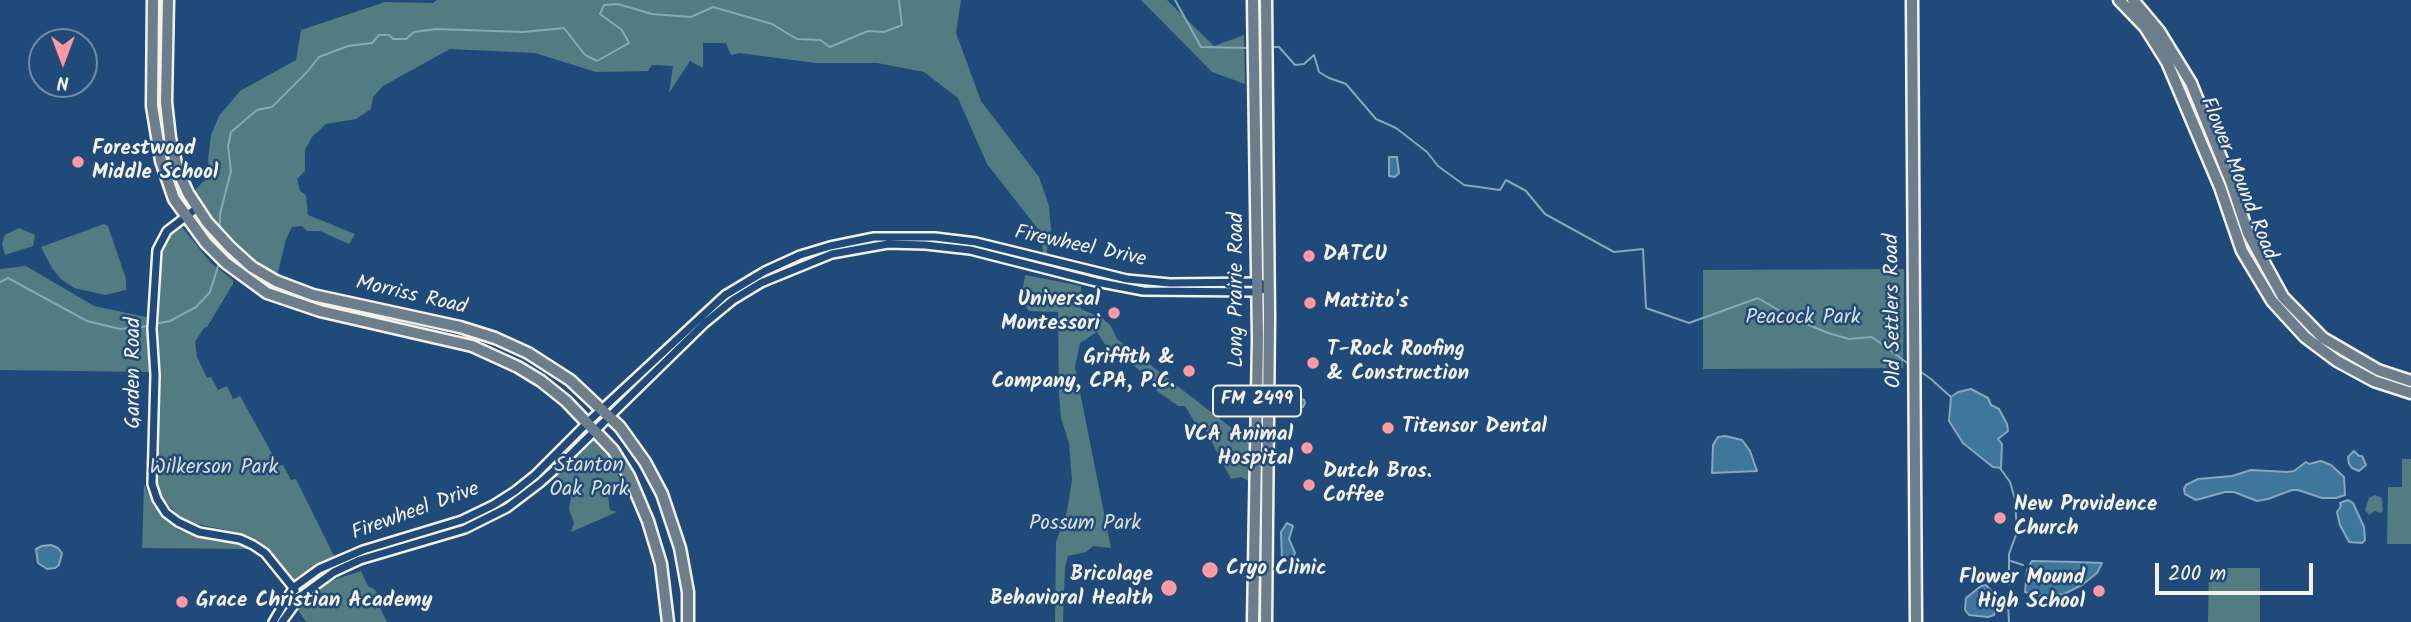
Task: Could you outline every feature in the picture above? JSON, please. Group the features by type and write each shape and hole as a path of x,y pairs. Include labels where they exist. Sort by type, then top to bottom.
{"main road":[{"name":"Morriss Road","path":"153,0 151,90 154,131 174,199 206,243 253,284 300,306 452,340 492,354 541,381 596,430 613,450 629,476 648,521 661,564 668,622"},
{"name":"Morriss Road","path":"168,0 166,102 170,138 178,171 207,222 252,267 313,295 460,327 508,343 548,364 570,380 606,413 645,462 669,510 686,576 688,622"},
{"name":"Long Prairie Road","path":"1253,0 1258,287 1253,622"},
{"name":"Long Prairie Road","path":"1266,0 1269,286 1266,622"},
{"name":"Old Settlers Road","path":"1912,0 1916,622"},
{"name":"Flower Mound Road","path":"2119,0 2144,27 2166,62 2220,187 2242,251 2272,301 2305,337 2337,361 2374,381 2411,393"},
{"name":"Flower Mound Road","path":"2133,0 2160,31 2190,83 2231,182 2248,233 2283,297 2323,338 2378,370 2411,381"}],"street":[{"name":"Garden Road","path":"197,208 167,230 157,250 153,311 155,375 152,484 166,513 187,528 240,539 253,545 265,553 301,596"},
{"name":"Firewheel Drive","path":"273,622 293,589 333,562 363,550 449,525 493,505 535,475 588,422 606,413 733,300 761,283 832,254 888,244 925,245 970,250 1096,282 1143,290 1269,286"},
{"name":"Firewheel Drive","path":"282,622 301,596 322,579 343,568 466,529 508,508 540,483 596,430 606,413"}],"green space":[{"path":"437,0 961,0 956,33 981,101 1039,177 1049,206 1051,230 1046,256 1038,229 987,164 958,98 924,72 877,63 816,63 739,53 731,55 726,43 703,43 703,68 690,61 669,93 673,66 652,65 648,71 596,72 535,53 450,49 383,86 373,97 371,109 356,119 326,124 312,137 305,150 305,171 297,179 300,191 306,195 308,215 355,234 349,244 320,231 307,231 302,226 292,227 286,239 277,276 235,248 192,193 210,175 208,160 211,135 219,116 240,91 296,60 301,30 385,2 433,3"},
{"path":"1141,0 1167,0 1214,46 1244,35 1245,84 1212,72"},
{"path":"104,224 108,226 126,279 126,290 105,295 74,288 61,279 41,247"},
{"name":"Wilkerson Park","path":"182,227 211,263 233,280 207,327 195,342 197,357 207,378 211,377 218,390 227,386 233,399 240,396 279,466 283,465 291,480 296,479 334,556 318,563 292,583 259,541 240,533 183,521 160,495 154,469 161,249 174,230"},
{"path":"19,228 35,235 33,246 5,255 2,244 5,235"},
{"path":"26,266 94,306 146,317 149,372 0,370 0,269"},
{"name":"Peacock Park","path":"1904,269 1903,368 1703,369 1703,270"},
{"name":"Possum Park","path":"1025,275 1081,286 1081,309 1102,318 1111,326 1117,339 1251,443 1250,482 1241,477 1231,479 1204,427 1197,426 1185,406 1178,406 1157,391 1150,378 1118,354 1112,355 1097,332 1080,343 1075,367 1111,548 1093,546 1086,552 1068,556 1065,567 1063,622 1055,622 1056,542 1067,511 1072,480 1069,443 1061,418 1059,395 1058,312 1029,311 1021,300"},
{"name":"Stanton Oak Park","path":"592,439 607,455 628,494 620,492 608,496 610,510 617,512 571,532 574,523 569,509 571,498 554,476"},
{"path":"2402,459 2411,459 2411,544 2387,544 2388,487 2402,487"},
{"name":"Wilkerson Park","path":"144,484 154,506 178,530 245,546 247,549 142,548"},
{"path":"2375,495 2382,498 2383,511 2375,511 2369,515 2365,510 2369,498"},
{"path":"2209,568 2260,568 2260,622 2208,622"},
{"path":"361,571 368,586 380,596 381,610 387,622 306,622 298,610 310,597 330,581"}],"water":[{"path":"1389,157 1397,157 1399,173 1395,177 1389,176"},
{"path":"1971,389 1988,398 1991,405 1999,409 2007,424 2008,431 1998,439 2002,444 2001,468 1993,467 1963,443 1949,421 1951,397"},
{"path":"1296,390 1296,397 1304,400 1303,407 1284,409 1285,392"},
{"path":"1718,437 1742,440 1750,451 1757,471 1712,473 1713,445"},
{"path":"2354,451 2362,456 2366,465 2359,471 2349,464 2348,457"},
{"path":"2321,461 2331,465 2344,477 2345,495 2322,498 2292,490 2257,501 2234,492 2196,500 2185,494 2186,485 2198,479 2232,476 2251,470 2294,471 2306,462 2309,464"},
{"path":"2348,500 2353,503 2364,527 2365,540 2362,543 2349,542 2340,525 2337,512 2340,503"},
{"path":"1287,523 1293,526 1289,539 1295,553 1291,561 1285,563 1282,560 1281,532"},
{"path":"51,545 62,553 59,565 47,569 38,563 36,549"},
{"path":"2032,561 2102,563 2097,573 2082,585 2064,594 2041,596 2025,592 2027,570"},
{"path":"1986,585 1998,599 1994,615 1969,615 1965,610 1966,598"}],"waterway":[{"path":"220,229 220,214 231,171 228,146 231,132 257,110 272,107 319,57 348,46 372,43 379,35 406,39 414,32 436,29 523,32 564,28 585,55 597,61 629,43 622,30 600,14 604,5 618,4 652,14 691,17 713,7 772,24 797,39 820,40 830,47 868,31 884,32 902,25 899,0"},
{"path":"1175,0 1201,47 1251,48"},
{"path":"1271,47 1279,47 1295,65 1304,64 1314,55 1319,72 1346,84 1376,119 1396,128 1427,152 1438,166 1464,185 1500,190 1506,180 1526,191 1545,214 1614,252 1643,249 1646,308 1689,323 1758,298 1792,318 1828,333 1849,339 1872,337 1910,365"},
{"path":"155,324 170,321 196,307 210,292 219,263"},
{"path":"0,282 8,278 87,321 120,329 149,326"},
{"path":"1918,370 1951,397"},
{"path":"2000,468 2010,482 2015,499 2017,532 2009,554 2009,584"},
{"path":"2011,561 2023,565"},
{"path":"2008,604 2009,622"}],"place":[{"name":"Forestwood Middle School","path":"78,162"},
{"name":"DATCU","path":"1309,256"},
{"name":"Mattito's","path":"1310,303"},
{"name":"Universal Montessori","path":"1114,313"},
{"name":"T-Rock Roofing & Construction","path":"1313,363"},
{"name":"Griffith & Company, CPA, P.C.","path":"1189,371"},
{"name":"Titensor Dental","path":"1388,428"},
{"name":"VCA Animal Hospital","path":"1307,448"},
{"name":"Dutch Bros. Coffee","path":"1309,485"},
{"name":"New Providence Church","path":"2000,518"},
{"name":"Cryo Clinic","path":"1210,570"},
{"name":"Bricolage Behavioral Health","path":"1169,588"},
{"name":"Flower Mound High School","path":"2099,591"},
{"name":"Grace Christian Academy","path":"182,602"}]}
